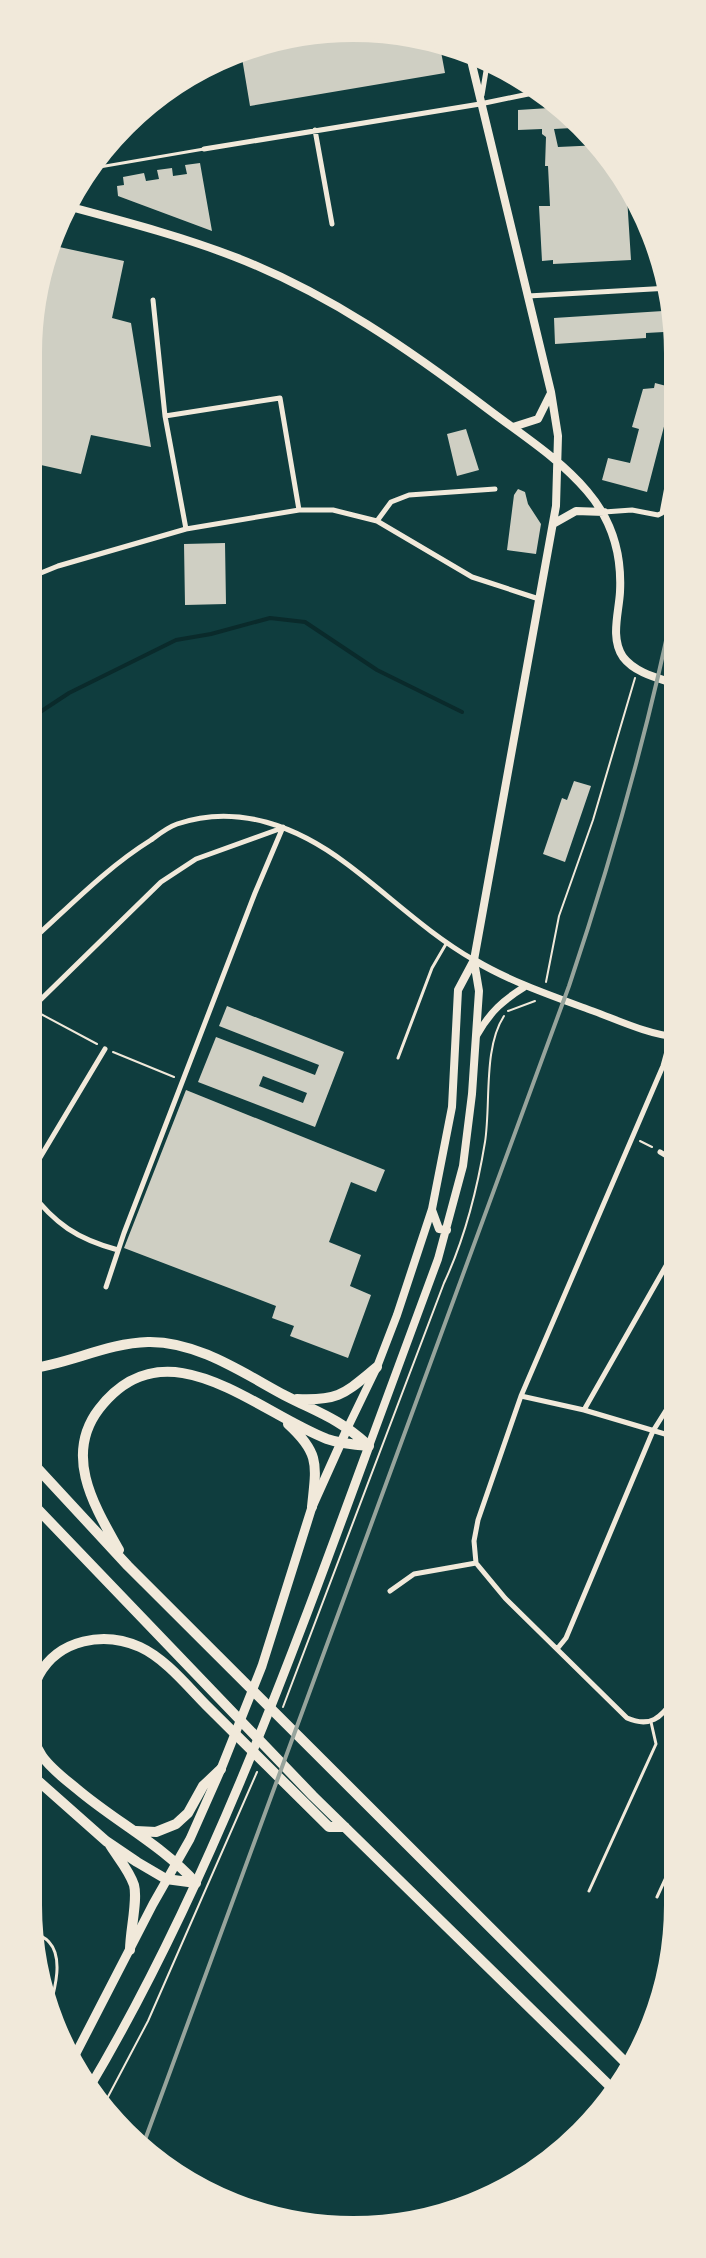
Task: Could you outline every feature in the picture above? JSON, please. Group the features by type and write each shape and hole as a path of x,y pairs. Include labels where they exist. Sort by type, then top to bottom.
{"highway":[{"path":"40,1367 122,1345 151,1341 180,1346 211,1356 348,1427 369,1446"},
{"path":"291,1398 319,1400 336,1397 377,1367"},
{"path":"128,1566 84,1479 84,1445 97,1411 111,1396 139,1376 169,1370 185,1372 214,1382 338,1443 369,1446"},
{"path":"278,1414 309,1446 314,1458 312,1507"},
{"path":"40,1471 128,1566 624,2061"},
{"path":"40,1512 311,1801"},
{"path":"40,1674 49,1661 63,1650 94,1638 111,1638 139,1646 156,1657 311,1801 345,1827 609,2085"},
{"path":"40,1751 62,1777 127,1829 177,1862 196,1883"},
{"path":"127,1829 148,1833 176,1824 188,1813 203,1786 221,1769"},
{"path":"40,1783 106,1841 166,1879 196,1883"},
{"path":"106,1841 134,1885 130,1950"}],"main road":[{"path":"77,2052 177,1862 221,1769 262,1666 312,1507 338,1443 377,1367 402,1303 432,1209 452,1107 458,990 474,960 553,524 558,463 558,436 551,392 471,63"},
{"path":"75,208 194,242 281,278 346,311 407,349 513,427 585,488 604,512 620,560 617,642 624,658 637,669 666,680"},
{"path":"513,427 538,419 551,392"},
{"path":"553,524 576,511 604,512"},
{"path":"94,2080 196,1883 263,1724 447,1230 463,1166 476,1037 479,991 474,960"},
{"path":"432,1209 436,1225 439,1229 447,1230"}],"street":[{"path":"480,104 486,70"},
{"path":"204,149 528,94"},
{"path":"315,130 332,224"},
{"path":"527,296 659,289"},
{"path":"153,300 165,416 186,529"},
{"path":"165,416 280,398 299,510"},
{"path":"377,521 391,502 409,495 495,489"},
{"path":"604,512 623,510 658,515 662,513 666,492"},
{"path":"40,573 186,529 299,510 333,510 377,521 472,577 540,599"},
{"path":"40,933 126,856 174,825 225,815 262,819 319,844 446,944 501,976 666,1035"},
{"path":"40,999 161,882 196,859 283,827"},
{"path":"106,1287 255,893 283,827"},
{"path":"476,1037 489,1014 526,986"},
{"path":"40,1158 105,1049"},
{"path":"666,1057 521,1396 478,1520 474,1541 476,1563 505,1598 614,1708 635,1721 651,1722 666,1711"},
{"path":"660,1152 666,1156"},
{"path":"40,1203 57,1223 96,1244 118,1250"},
{"path":"584,1410 666,1266"},
{"path":"521,1396 584,1410 666,1435"},
{"path":"557,1649 566,1638 653,1431 666,1410"},
{"path":"390,1591 414,1574 476,1563"}],"lane":[{"path":"102,167 204,149"},
{"path":"398,1058 432,968 446,944"},
{"path":"589,1891 656,1744 651,1722"},
{"path":"657,1897 666,1877"},
{"path":"42,1938 51,1943 54,1951 53,1991"}],"path":[{"path":"544,993 559,916 593,820 637,669"},
{"path":"632,1136 660,1152"}],"building":[{"path":"353,40 394,43 441,53 445,73 250,106 242,61 272,51 312,43"},
{"path":"548,108 570,128 554,129 558,147 587,146 601,162 627,203 631,260 553,264 553,260 542,261 539,206 550,206 548,166 545,166 546,137 542,129 518,130 518,110"},
{"path":"200,163 212,231 118,196 117,186 124,185 123,177 144,173 146,181 159,179 157,170 172,168 173,176 187,174 185,165"},
{"path":"59,247 124,261 112,318 131,323 151,447 91,435 81,474 40,465 41,333 46,292"},
{"path":"663,311 664,332 646,333 646,338 555,344 554,318"},
{"path":"655,383 666,386 666,419 647,492 602,480 608,458 630,463 639,429 632,427 643,389 654,388"},
{"path":"466,429 479,470 457,476 447,434"},
{"path":"518,489 525,492 528,504 541,524 536,554 507,550 514,495"},
{"path":"225,543 226,604 185,605 184,544"},
{"path":"574,781 591,786 565,862 543,854 562,798 567,800"},
{"path":"227,1006 344,1052 315,1127 198,1082 216,1037 315,1075 319,1065 219,1026","holes":["263,1076 307,1093 303,1103 259,1086"]},
{"path":"186,1090 385,1170 376,1192 351,1182 329,1242 361,1255 350,1286 371,1295 348,1358 290,1336 294,1326 272,1318 276,1306 124,1248"}],"waterway":[{"path":"40,712 69,693 176,640 270,618 305,622 377,670 462,712"}],"railway":[{"path":"145,2139 569,986 629,789 666,640"}]}
